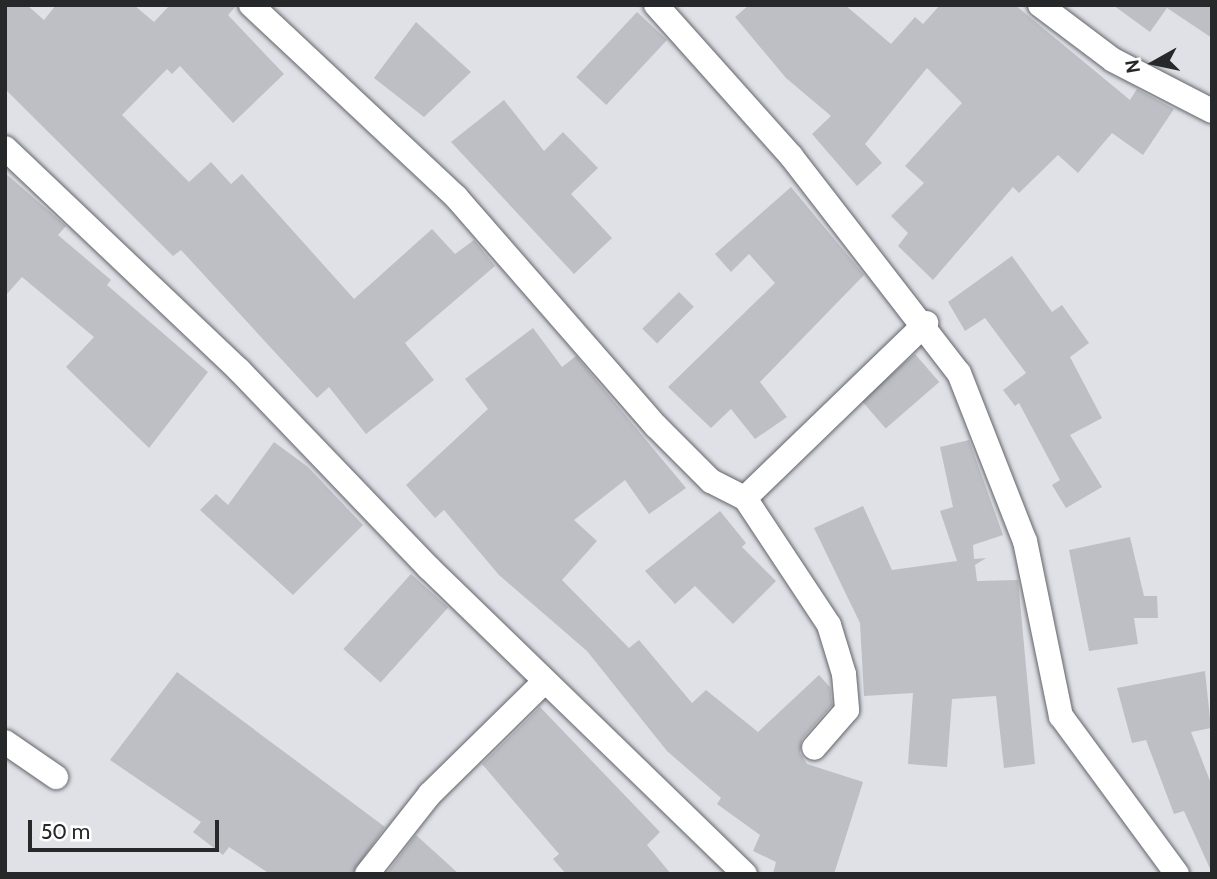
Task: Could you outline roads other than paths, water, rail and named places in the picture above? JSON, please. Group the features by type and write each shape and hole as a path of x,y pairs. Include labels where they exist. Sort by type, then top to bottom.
{"street":[{"path":"251,5 456,197 656,426 711,481 745,498 829,625 844,674 847,710 814,748"},
{"path":"656,5 926,323 959,373 1025,541 1061,716 1145,835 1177,874"},
{"path":"1040,5 1113,60 1212,111"},
{"path":"5,148 239,370 544,682 712,836 745,874"},
{"path":"745,498 926,323"},
{"path":"367,874 430,794 544,682"},
{"path":"5,742 56,777"},
{"path":"1145,835 1157,874"}]}
